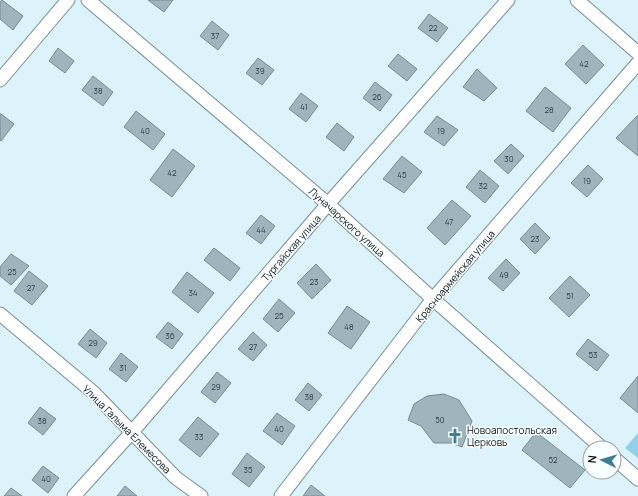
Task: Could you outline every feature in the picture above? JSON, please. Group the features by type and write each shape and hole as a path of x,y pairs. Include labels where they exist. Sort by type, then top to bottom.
{"street":[{"path":"0,80 68,0"},
{"name":"Луначарского улица","path":"88,0 328,204 593,440"},
{"name":"Тургайская улица","path":"74,496 132,432 328,204 508,0"},
{"path":"577,0 638,53"},
{"name":"Красноармейская улица","path":"281,496 433,299 638,63"},
{"name":"Улица Галыма Елемесова","path":"0,314 94,393 176,478 201,496"},
{"path":"622,465 638,479"}],"shaded area":[{"path":"638,433 638,458 625,448"}],"building":[{"path":"2,0 23,16 13,30 0,19 0,2"},
{"path":"148,0 173,0 164,12"},
{"path":"429,14 448,28 437,42 418,28"},
{"path":"212,21 229,35 218,50 200,36"},
{"path":"583,45 604,65 586,84 565,64"},
{"path":"58,48 74,61 65,73 49,61"},
{"path":"398,54 417,69 407,81 388,66"},
{"path":"258,58 274,70 262,85 246,73"},
{"path":"477,69 497,88 484,101 463,87"},
{"path":"93,76 113,92 103,106 82,90"},
{"path":"375,82 392,95 380,111 363,98"},
{"path":"545,87 571,108 553,132 526,111"},
{"path":"301,93 318,106 306,122 289,109"},
{"path":"136,111 165,134 153,150 124,127"},
{"path":"0,114 14,124 1,141 0,140"},
{"path":"638,115 638,156 616,138"},
{"path":"437,116 458,130 444,146 424,132"},
{"path":"337,123 354,137 344,151 326,137"},
{"path":"511,144 524,156 508,174 494,161"},
{"path":"173,149 195,166 172,197 150,180"},
{"path":"402,156 422,172 404,193 383,179"},
{"path":"588,165 603,179 587,197 571,183"},
{"path":"480,170 499,186 485,203 466,187"},
{"path":"452,200 471,216 445,245 427,228"},
{"path":"261,215 275,226 261,244 246,233"},
{"path":"535,223 550,238 535,254 520,239"},
{"path":"214,248 240,268 230,281 204,260"},
{"path":"11,254 29,266 11,285 0,276 0,267"},
{"path":"506,259 520,273 503,291 488,278"},
{"path":"316,264 331,280 312,299 297,283"},
{"path":"29,271 48,286 32,305 14,291"},
{"path":"187,272 214,293 198,313 172,292"},
{"path":"570,276 590,295 569,317 549,298"},
{"path":"279,299 295,313 278,332 263,319"},
{"path":"347,306 370,322 351,349 328,333"},
{"path":"168,322 183,334 172,349 156,337"},
{"path":"90,329 107,343 96,358 78,344"},
{"path":"253,332 267,345 253,361 238,349"},
{"path":"588,339 609,355 597,371 576,354"},
{"path":"121,353 138,367 126,382 109,369"},
{"path":"217,372 231,383 215,403 201,392"},
{"path":"638,376 638,413 620,398"},
{"path":"308,383 322,395 309,411 295,400"},
{"path":"444,394 459,400 472,421 462,447 452,443 434,443 421,426 408,420 414,404 427,396"},
{"path":"40,407 56,419 43,435 28,423"},
{"path":"277,413 295,426 282,445 263,431"},
{"path":"198,417 219,434 200,457 179,440"},
{"path":"536,432 582,468 582,474 570,488 522,450"},
{"path":"247,453 265,467 249,487 232,474"},
{"path":"43,466 59,478 48,493 32,480"},
{"path":"311,485 325,496 303,496"},
{"path":"125,486 137,496 117,496"},
{"path":"11,488 22,496 4,496"}],"place":[{"name":"Новоапостольская Церковь","path":"455,436"}]}
